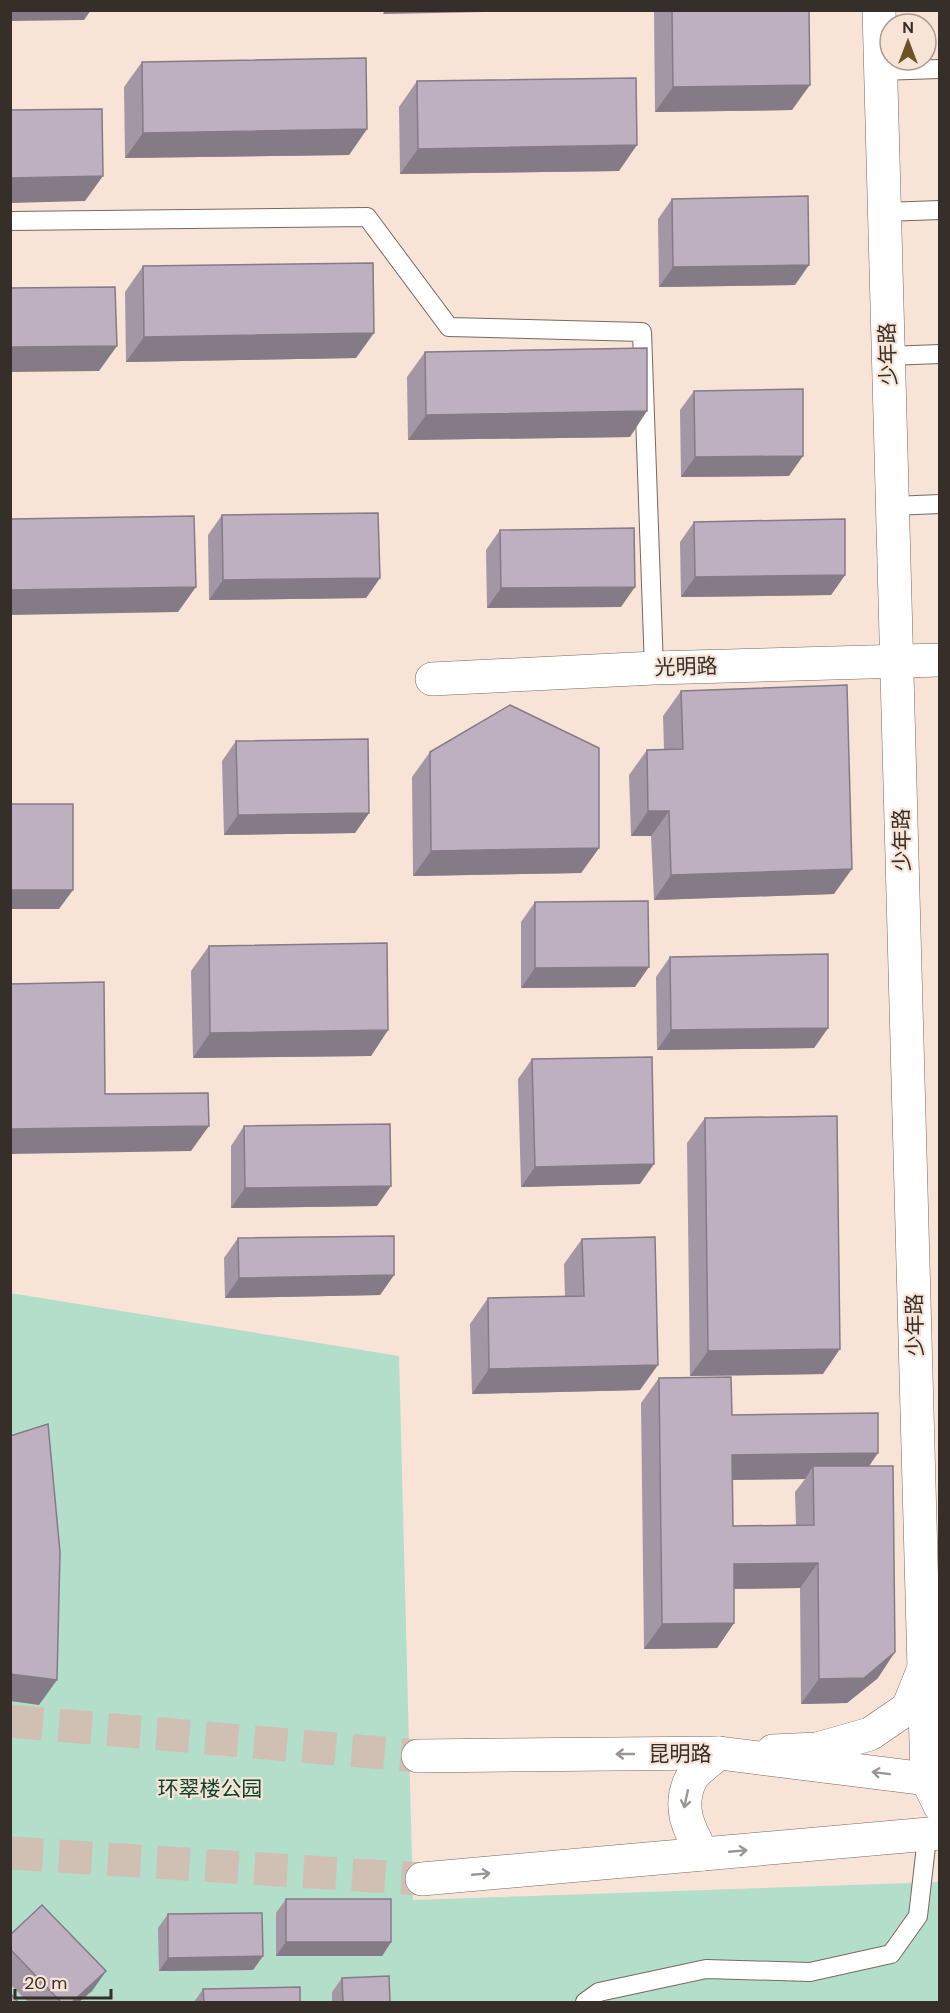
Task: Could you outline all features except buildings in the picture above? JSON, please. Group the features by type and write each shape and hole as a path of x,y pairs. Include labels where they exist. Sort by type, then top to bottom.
{"street":[{"name":"少年路","path":"880,72 924,1669 935,1806"},
{"name":"光明路","path":"432,679 654,668 939,660"},
{"path":"921,1574 939,1615"},
{"path":"703,1854 688,1828 683,1806 691,1778 718,1753 817,1749 870,1734 908,1707 924,1669"},
{"name":"昆明路","path":"418,1755 718,1753 935,1806"},
{"path":"423,1879 703,1854 935,1806"}],"lane":[{"path":"885,212 939,210"},
{"path":"10,221 367,217 449,327 642,332 654,668"},
{"path":"888,356 939,354"},
{"path":"893,506 939,504"},
{"path":"585,2002 599,1992 706,1969 810,1972 891,1954 918,1917 935,1806"}],"green space":[{"name":"环翠楼公园","path":"10,1293 399,1356 413,1900 939,1882 939,2002 11,2002"}],"tunnel":[{"path":"10,1721 418,1756"},
{"path":"10,1853 422,1879"}]}
